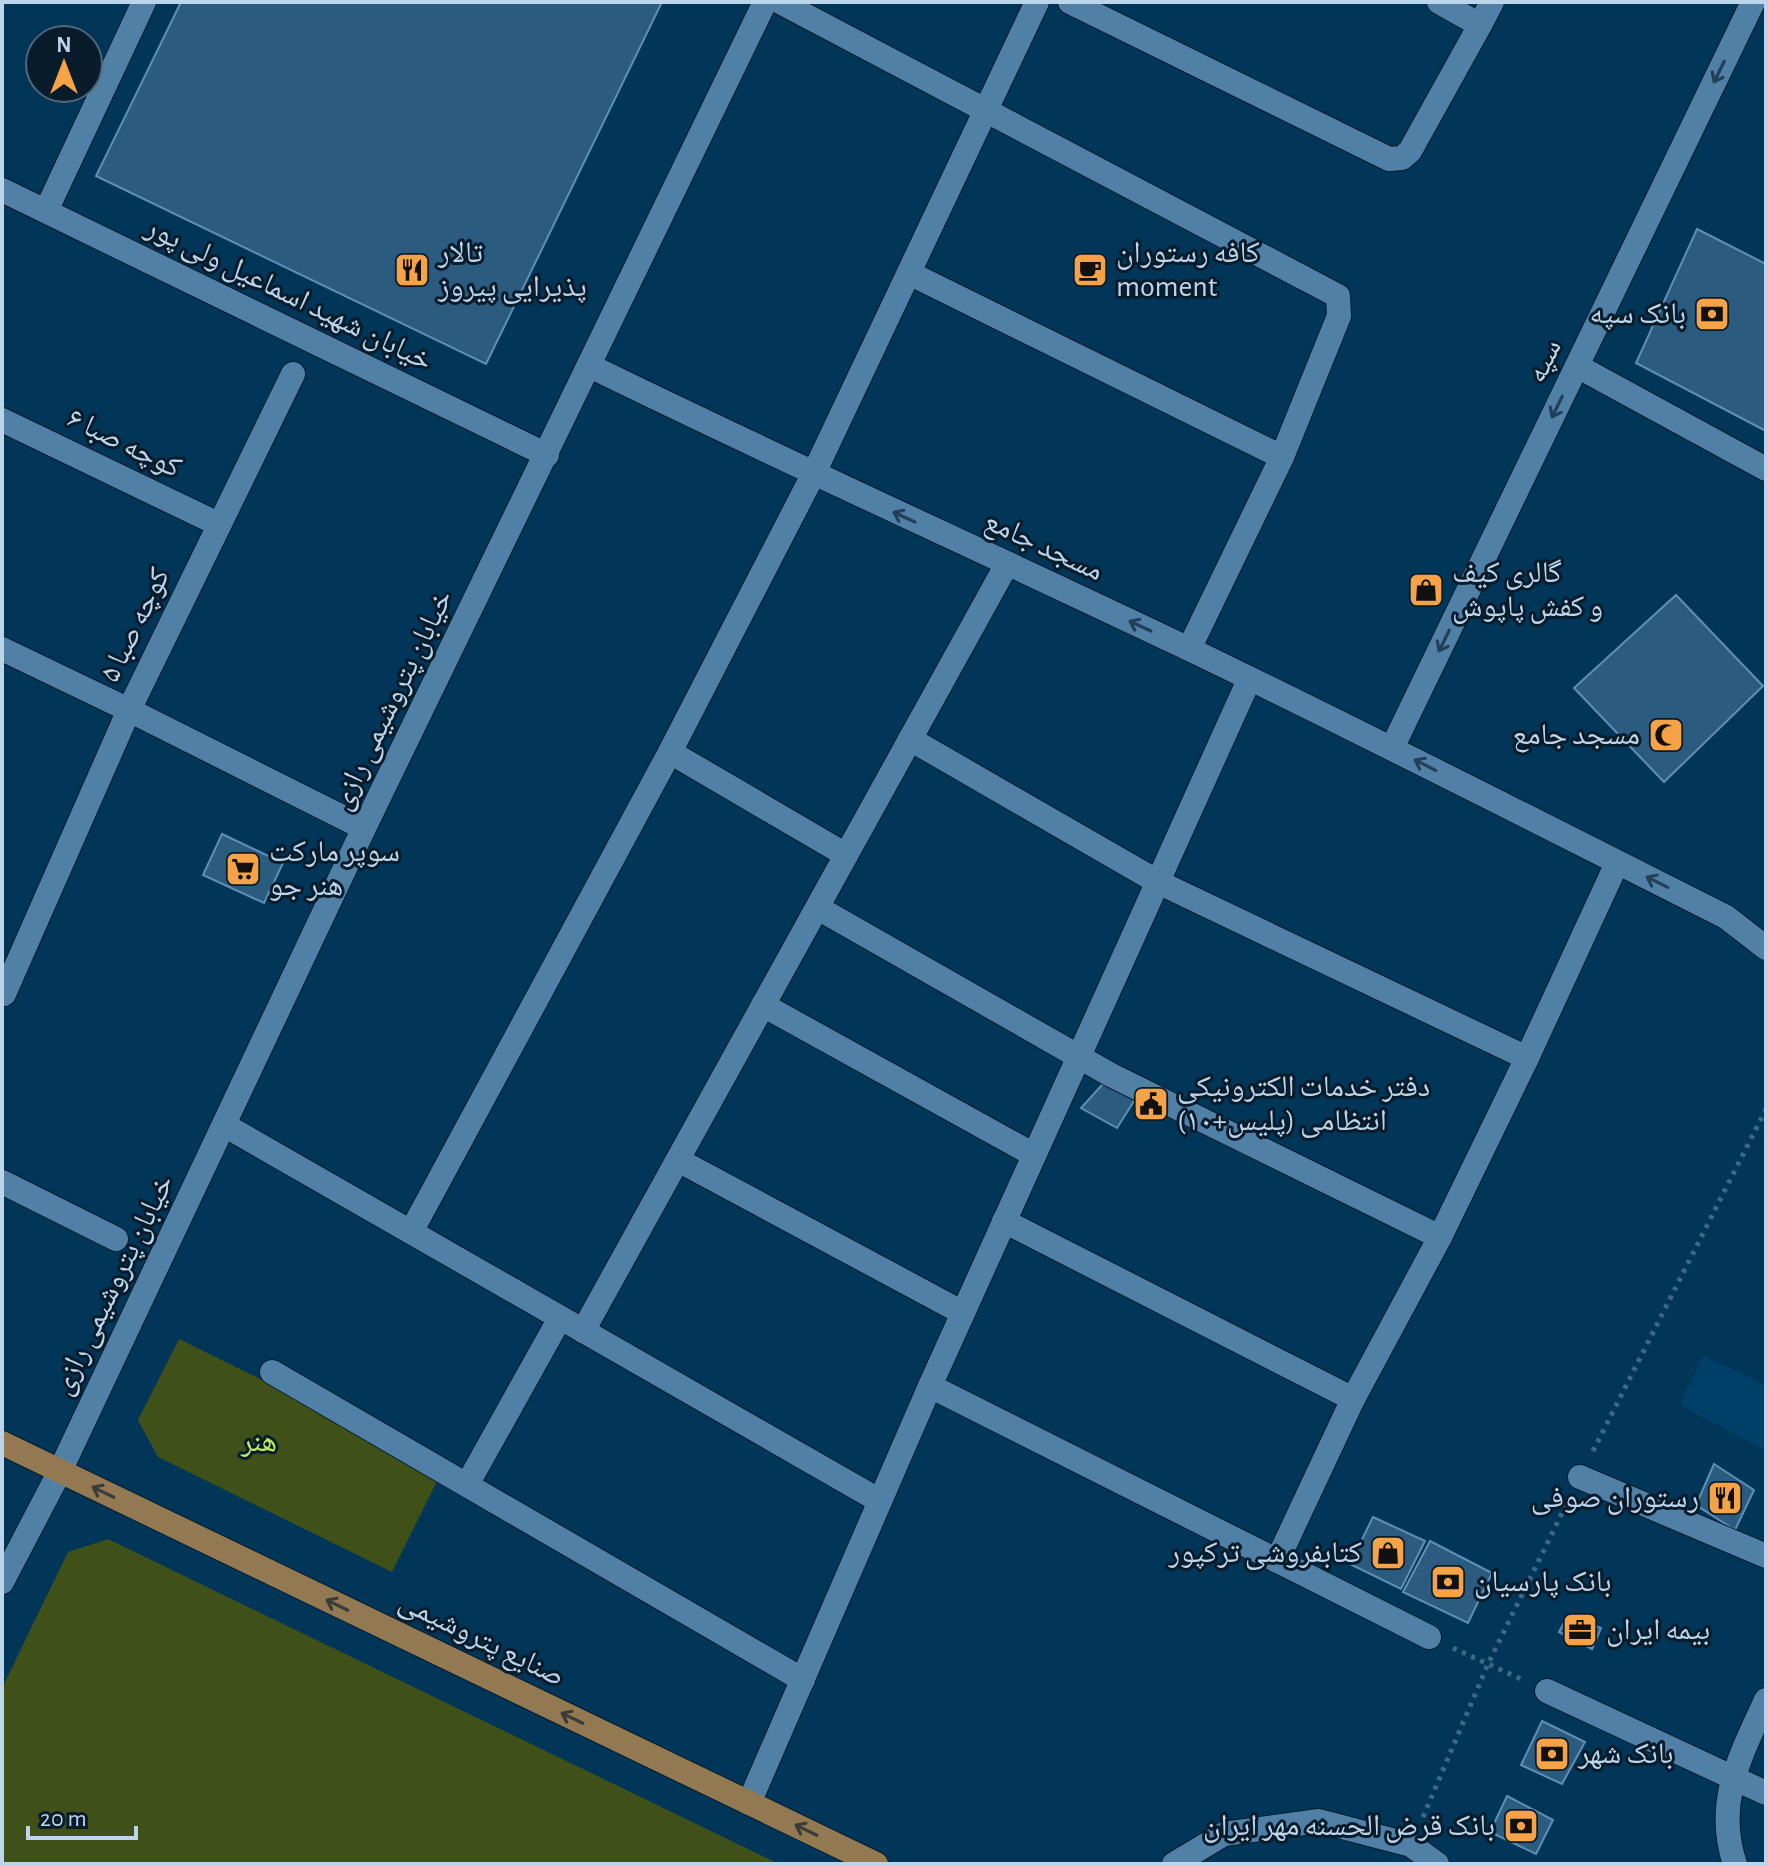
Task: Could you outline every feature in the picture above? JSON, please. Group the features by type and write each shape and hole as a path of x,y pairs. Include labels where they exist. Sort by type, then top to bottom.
{"main road":[{"name":"صنایع پتروشیمی","path":"2,1443 876,1864"}],"street":[{"path":"46,211 144,2"},
{"name":"خیابان پتروشیمی رازی","path":"2,1582 60,1471 226,1126 364,828 765,2"},
{"path":"780,2 1338,296 1339,316 1282,457 1189,649"},
{"path":"411,1232 670,752 813,475 1037,2"},
{"path":"1070,2 1389,159 1402,158 1410,151 1492,2"},
{"path":"1439,2 1480,25"},
{"name":"سپه","path":"1392,748 1753,2"},
{"name":"خیابان شهید اسماعیل ولی پور","path":"2,190 547,455"},
{"path":"909,273 1282,457"},
{"name":"مسجد جامع","path":"590,366 813,475 1189,649 1392,748 1726,917 1766,948"},
{"path":"1577,366 1766,469"},
{"name":"کوچه صبا ۵","path":"293,374 129,710 364,828"},
{"name":"کوچه صبا ۶","path":"2,420 218,524"},
{"path":"583,1331 1007,564"},
{"path":"2,649 129,710 3,995"},
{"path":"749,1803 930,1386 1249,680"},
{"path":"910,739 1158,882 1527,1058"},
{"path":"670,752 846,855"},
{"path":"1277,1561 1353,1399 1440,1237 1617,863"},
{"path":"818,908 1111,1075 1440,1237"},
{"path":"763,1005 1034,1155"},
{"path":"226,1126 880,1501"},
{"path":"678,1160 963,1313"},
{"path":"2,1182 116,1239"},
{"path":"1004,1221 1353,1399"},
{"path":"468,1483 560,1318"},
{"path":"272,1372 803,1680"},
{"path":"930,1386 1429,1637"},
{"path":"1580,1477 1766,1556"},
{"path":"1547,1691 1766,1793"},
{"path":"1735,1864 1729,1823 1731,1777 1766,1700"},
{"path":"1174,1864 1224,1834 1319,1821 1411,1845 1437,1864"}],"path":[{"path":"1420,1823 1488,1664 1766,1109"},
{"path":"1429,1637 1547,1691"}],"shaded area":[{"path":"1703,1356 1766,1385 1766,1451 1680,1405"}],"green space":[{"name":"هنر","path":"179,1339 443,1469 392,1572 158,1457 138,1420"},
{"path":"108,1539 779,1864 2,1864 2,1688 68,1552"}],"building":[{"name":"تالار پذیرایی پیروز","path":"181,2 662,2 486,364 96,176"},
{"name":"بانک سپه","path":"1697,229 1766,264 1766,431 1636,363"},
{"name":"مسجد جامع","path":"1676,595 1763,686 1664,782 1574,688"},
{"name":"سوپر مارکت هنر جو","path":"222,834 283,863 264,903 203,875"},
{"path":"1111,1075 1141,1090 1117,1128 1081,1108"},
{"name":"رستوران صوفی","path":"1714,1464 1754,1490 1735,1530 1696,1505"},
{"name":"کتابفروشی ترکپور","path":"1373,1517 1425,1541 1401,1589 1350,1564"},
{"name":"بانک پارسیان","path":"1430,1541 1492,1573 1468,1623 1403,1592"},
{"name":"بیمه ایران","path":"1568,1615 1601,1628 1592,1649 1559,1632"},
{"name":"بانک شهر","path":"1542,1721 1585,1742 1562,1784 1521,1765"},
{"name":"بانک قرض الحسنه مهر ایران","path":"1507,1796 1553,1820 1536,1854 1490,1832"}],"place":[{"name":"تالار پذیرایی پیروز","path":"412,270"},
{"name":"کافه رستوران moment","path":"1090,270"},
{"name":"بانک سپه","path":"1712,314"},
{"name":"گالری کیف و کفش پاپوش","path":"1426,590"},
{"name":"مسجد جامع","path":"1666,735"},
{"name":"سوپر مارکت هنر جو","path":"243,869"},
{"name":"دفتر خدمات الکترونیکی انتظامی (پلیس+۱۰)","path":"1151,1104"},
{"name":"رستوران صوفی","path":"1725,1498"},
{"name":"کتابفروشی ترکپور","path":"1388,1553"},
{"name":"بانک پارسیان","path":"1448,1582"},
{"name":"بیمه ایران","path":"1580,1630"},
{"name":"بانک شهر","path":"1552,1754"},
{"name":"بانک قرض الحسنه مهر ایران","path":"1521,1826"}]}
